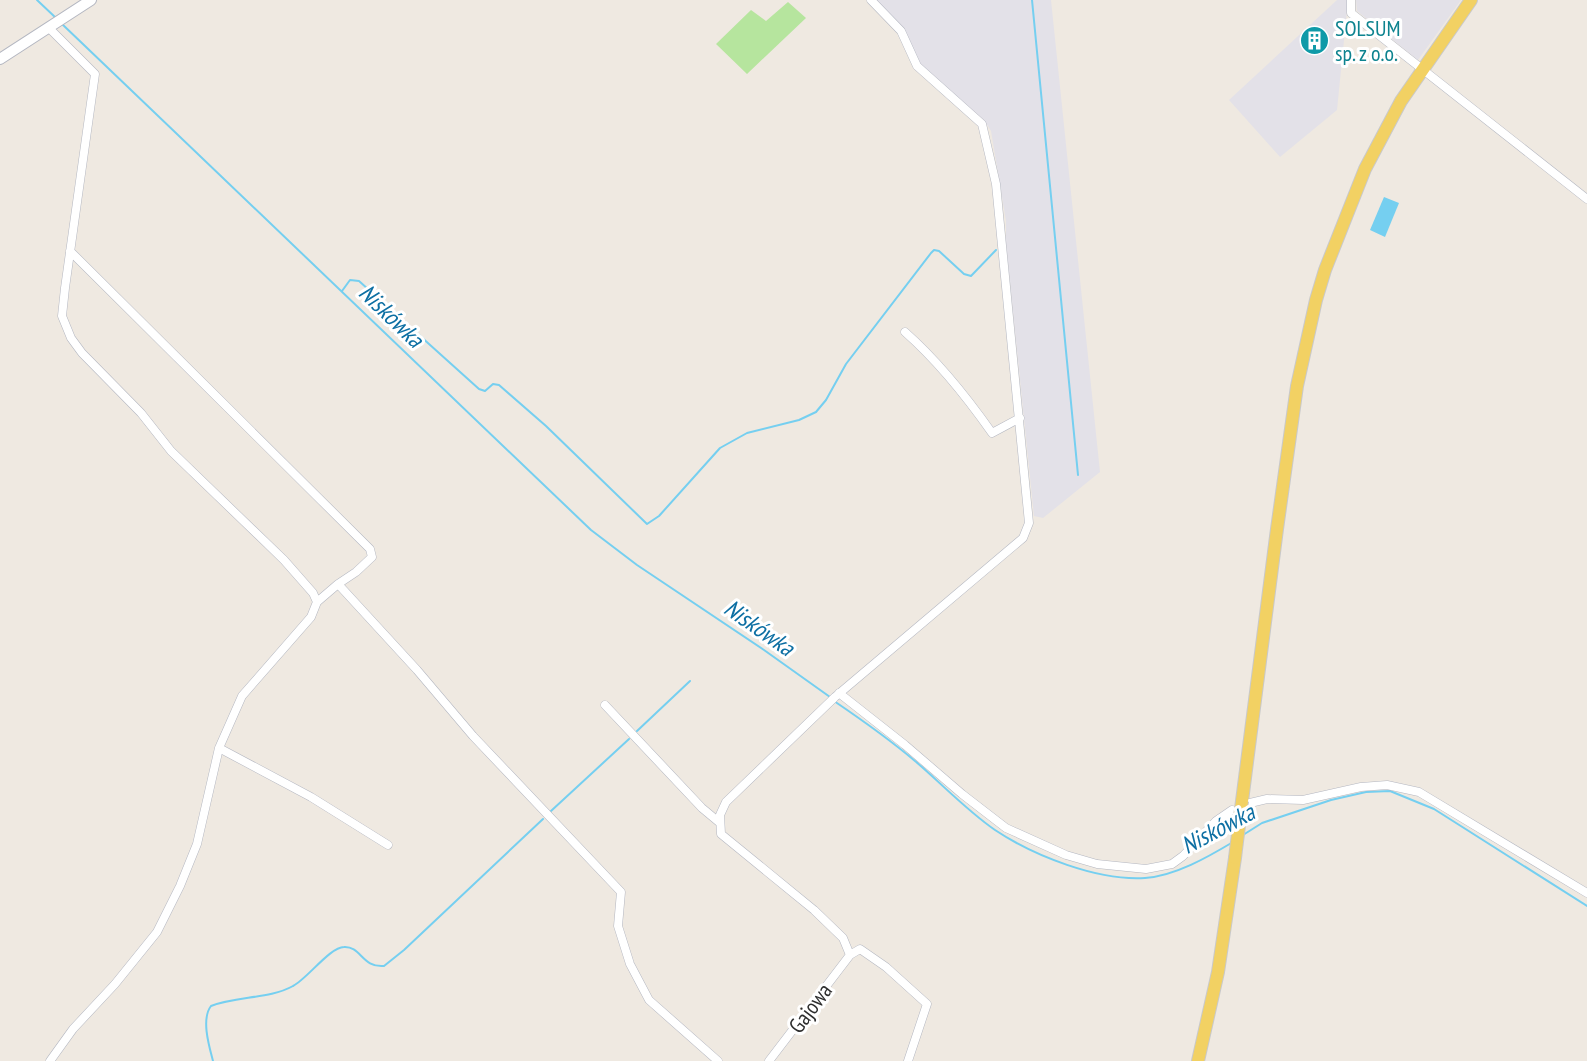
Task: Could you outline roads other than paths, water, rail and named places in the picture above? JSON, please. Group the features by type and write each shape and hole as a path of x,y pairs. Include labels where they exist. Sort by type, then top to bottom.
{"main road":[{"path":"1198,1061 1218,972 1246,802 1277,529 1307,335 1325,270 1365,169 1401,101 1471,0"}],"street":[{"path":"0,59 91,0"},
{"path":"872,0 901,30 916,66 982,124 996,184 1029,523 1026,533 837,695 726,802 720,816 720,824 721,834 814,910 843,938 850,955 860,949 886,967 927,1004 908,1061"},
{"path":"1351,0 1351,13 1587,199"},
{"path":"50,27 95,74 62,316 76,345 141,413 171,451 284,560 314,593 317,602"},
{"path":"50,1061 73,1029 115,984 157,932 180,886 197,844 219,748 242,696 311,616 317,602 338,584 356,573 372,557 370,549 70,251"},
{"path":"905,332 932,355 992,433 1020,418"},
{"path":"338,584 417,670 473,736 621,892 618,927 630,964 649,999 718,1061"},
{"path":"837,695 905,745 1006,828 1065,855 1097,864 1146,869 1172,864 1183,856 1216,821 1232,810"},
{"path":"605,705 702,808 720,824"},
{"path":"219,748 310,797 388,845"},
{"path":"1246,802 1267,799 1303,800 1361,787 1387,785 1419,792 1587,893"},
{"name":"Gajowa","path":"769,1061 850,955"}],"water":[{"path":"1384,197 1399,203 1385,237 1370,230"}],"waterway":[{"name":"Niskówka","path":"37,0 56,18"},
{"path":"1032,0 1078,475"},
{"name":"Niskówka","path":"62,24 591,530 637,565 830,697"},
{"path":"342,291 350,280 359,281 479,389 485,391 493,384 499,385 546,426 647,524 659,516 720,448 747,433 799,420 816,412 826,400 846,364 934,250 939,251 964,274 971,276 996,250"},
{"path":"637,731 690,681"},
{"name":"Niskówka","path":"834,701 925,769 995,830 1028,849 1067,865 1107,875 1145,878 1168,874 1191,865 1233,842"},
{"path":"551,811 629,739"},
{"name":"Niskówka","path":"1243,835 1262,823 1331,800 1366,792 1390,791 1434,809 1587,906"},
{"path":"213,1061 206,1025 211,1006 231,1000 274,993 293,986 338,948 350,948 371,964 384,966 404,950 543,819"}],"place":[{"name":"SOLSUM sp. z o.o.","path":"1314,41"}]}
